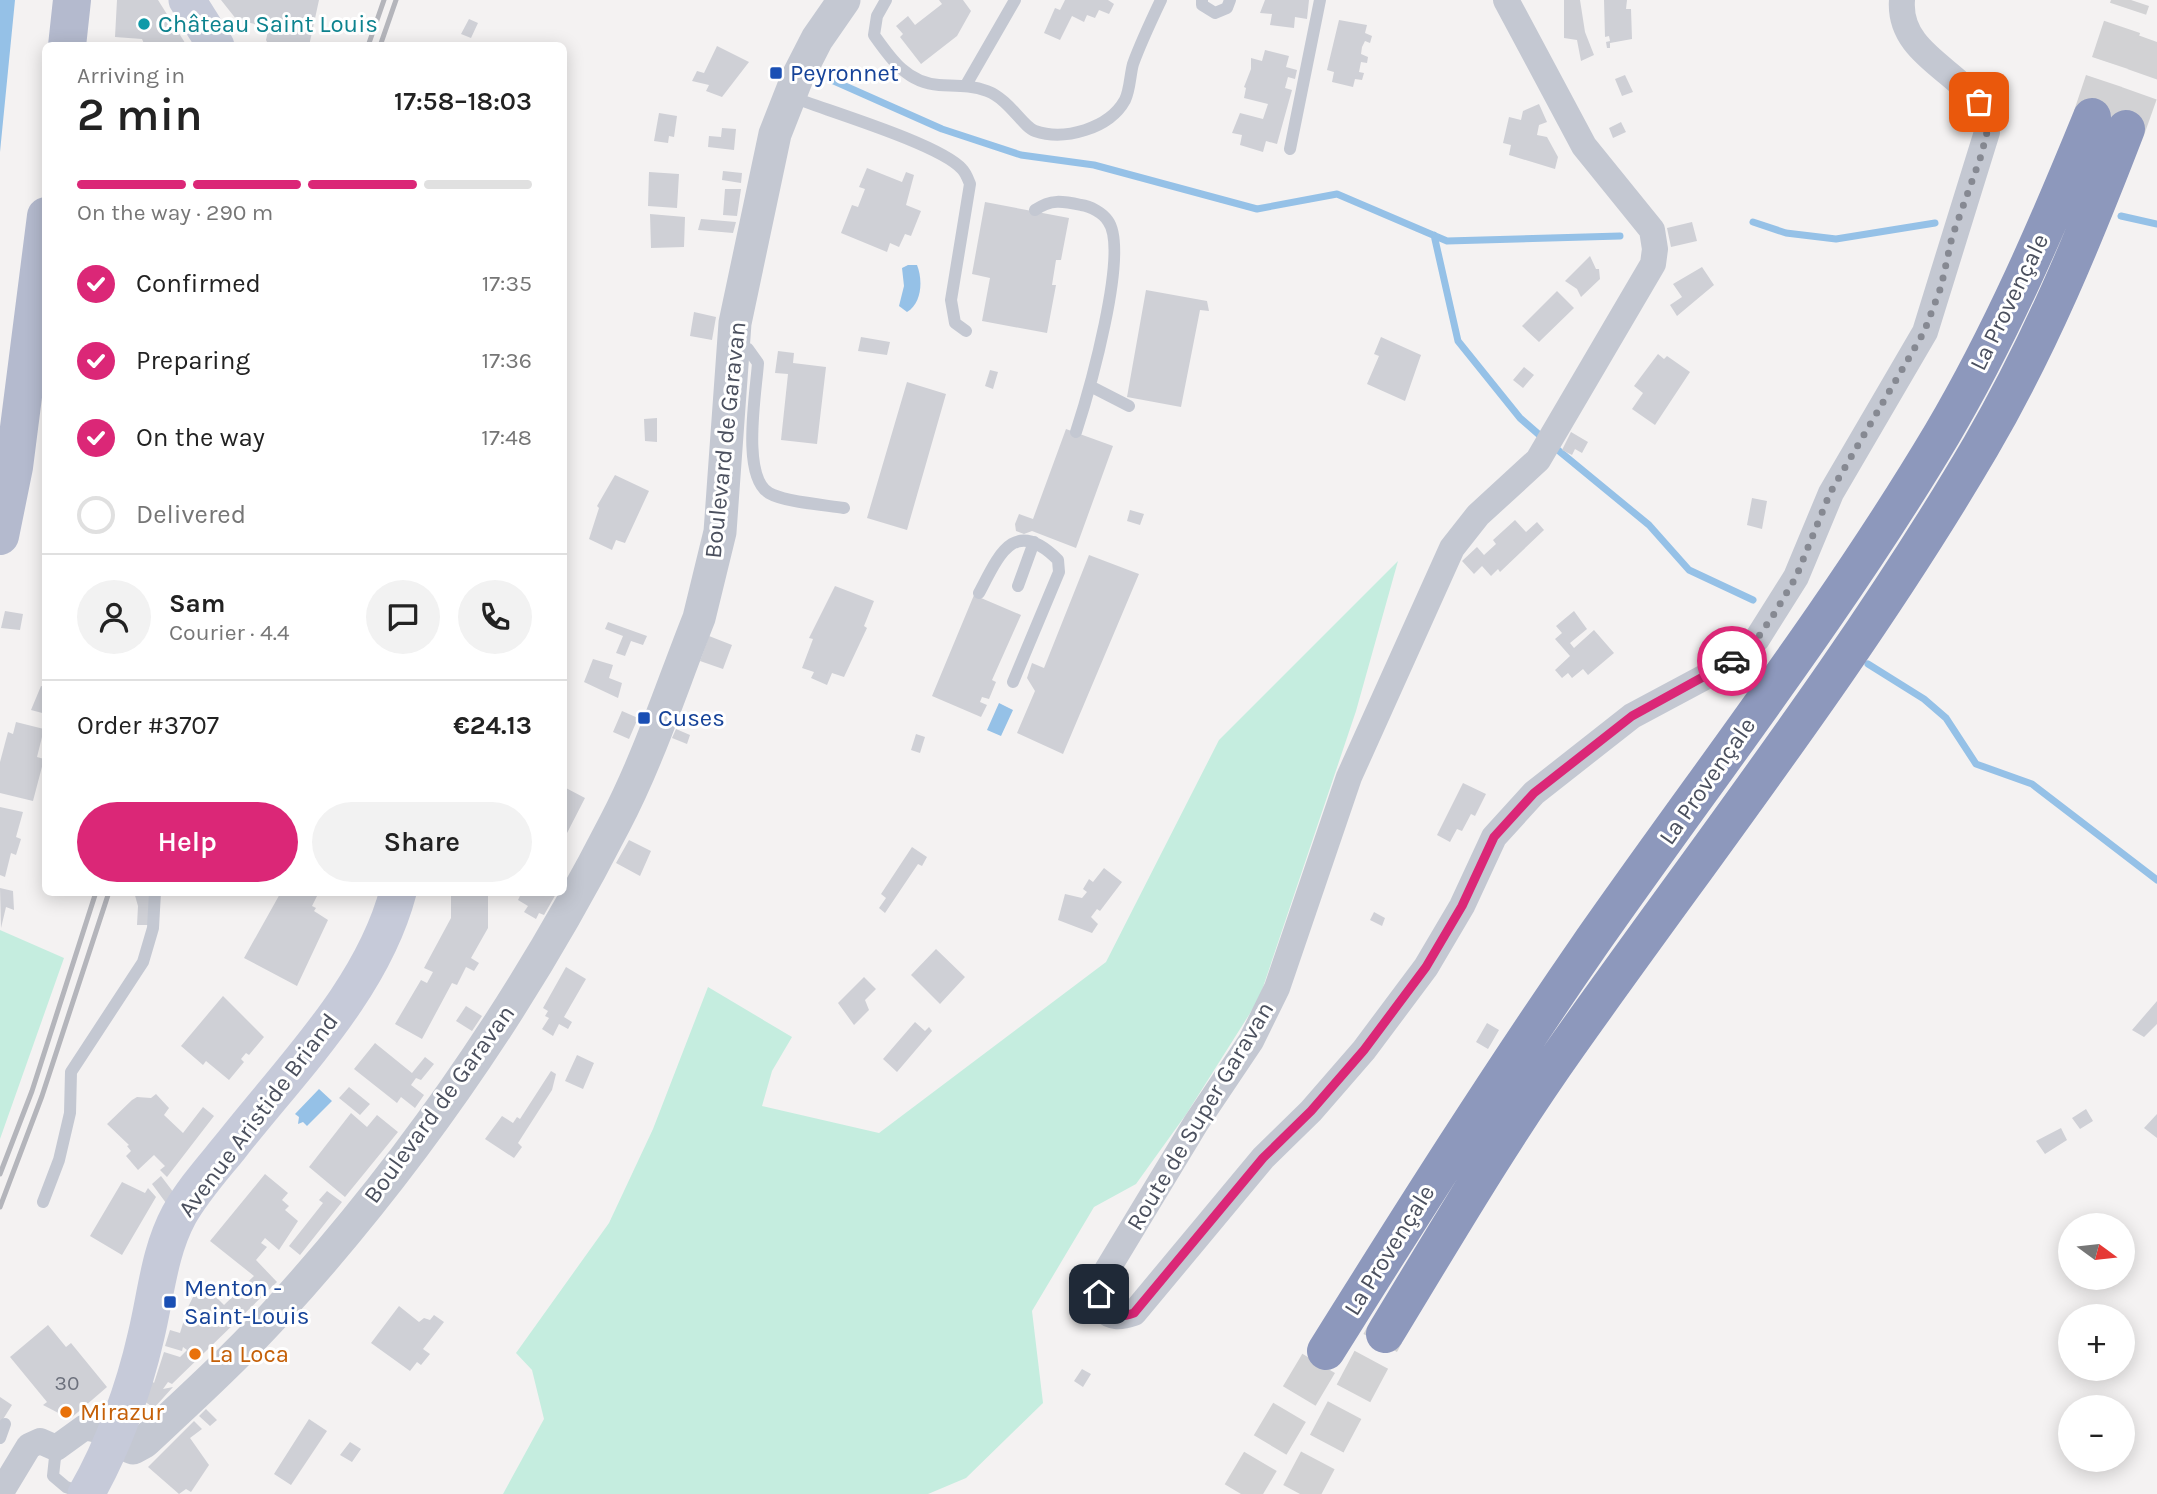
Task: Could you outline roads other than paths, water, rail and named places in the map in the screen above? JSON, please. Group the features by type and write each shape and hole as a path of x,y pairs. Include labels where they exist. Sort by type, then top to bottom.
{"highway":[{"name":"La Provençale","path":"1326,1351 1445,1161 1537,1023 1736,741 1909,487 1950,420 2020,284 2109,123 2056,301 1981,446 1854,644 1771,765 1566,1048 1476,1185 1385,1335"}],"main road":[{"path":"67,42 72,0"},
{"path":"187,0 213,42"},
{"path":"0,536 17,441 42,247"},
{"name":"Avenue Aristide Briand","path":"113,1440 146,1339 163,1254 180,1213 341,1005 367,966 390,922 397,896"},
{"path":"86,1494 105,1462 113,1440"}],"street":[{"name":"Boulevard de Garavan","path":"113,1440 133,1448 144,1442 292,1295 474,1064 507,1014 616,822 639,770 709,583 720,531 735,323 775,134 788,96 817,39 844,0"},
{"name":"Route de Super Garavan","path":"1506,0 1584,146 1653,230 1653,264 1538,460 1478,515 1452,548 1349,777 1277,988 1251,1041 1196,1123 1104,1275 1100,1308 1119,1318 1134,1313 1263,1158 1311,1111 1364,1050 1426,967 1462,906 1494,837 1534,793 1632,716 1739,657 1757,639 1796,577 1830,493 1924,332 1987,132 1979,102 1938,67 1907,29 1902,0"},
{"path":"0,1494 29,1446 40,1441 56,1448 85,1427 98,1430 113,1440"}],"lane":[{"path":"886,0 877,16 874,35 896,66 914,78 936,85 966,85 988,91 1011,105 1031,130 1051,135 1078,133 1110,116 1125,100 1133,66 1161,0"},
{"path":"966,85 1015,0"},
{"path":"1202,0 1202,5 1215,13 1227,8 1230,0"},
{"path":"1290,149 1320,0"},
{"path":"788,96 918,144 947,157 963,170 970,184 951,300 955,324 966,331"},
{"path":"1035,210 1057,200 1090,206 1109,221 1116,245 1090,386 1076,432"},
{"path":"733,346 748,349 758,363 752,460 756,481 770,494 844,508"},
{"path":"1090,386 1129,406"},
{"path":"979,593 1003,548 1013,541 1034,542 1045,547 1058,560 1059,572 1013,682"},
{"path":"1018,586 1034,542"},
{"path":"43,1202 59,1160 70,1114 71,1072 143,962 153,928 155,896"},
{"path":"0,1438 5,1424"},
{"path":"56,1448 53,1476 66,1487 86,1494"}],"water":[{"path":"0,0 15,0 0,152"},
{"path":"917,265 920,284 916,303 907,312 899,306 904,286 902,268"},
{"path":"999,703 1013,710 1001,736 987,730"},
{"path":"319,1089 332,1101 307,1126 303,1122 298,1124 299,1117 295,1114"}],"waterway":[{"path":"818,74 942,129 1021,155 1094,165 1257,209 1337,194 1447,241 1620,236"},
{"path":"2121,216 2157,224"},
{"path":"1753,222 1786,233 1836,239 1935,223"},
{"path":"1434,235 1458,341 1520,418 1544,439"},
{"path":"1553,446 1649,525 1689,570 1753,600"},
{"path":"1868,664 1924,699 1946,718 1976,764 2032,784 2157,880"}],"tunnel":[{"path":"2092,117 2131,0"},
{"path":"2126,129 2157,42"},
{"path":"1300,1494 1385,1334"},
{"path":"1241,1494 1326,1351"}],"railway":[{"path":"369,42 384,0"},
{"path":"381,42 396,0"},
{"path":"0,1174 32,1091 95,896"},
{"path":"0,1207 42,1096 108,896"}],"place":[{"name":"Château Saint Louis","path":"144,24"},
{"name":"Peyronnet","path":"776,73"},
{"name":"Cuses","path":"644,718"},
{"name":"Menton - Saint-Louis","path":"170,1302"},
{"name":"La Loca","path":"195,1354"},
{"name":"Mirazur","path":"66,1412"}]}
